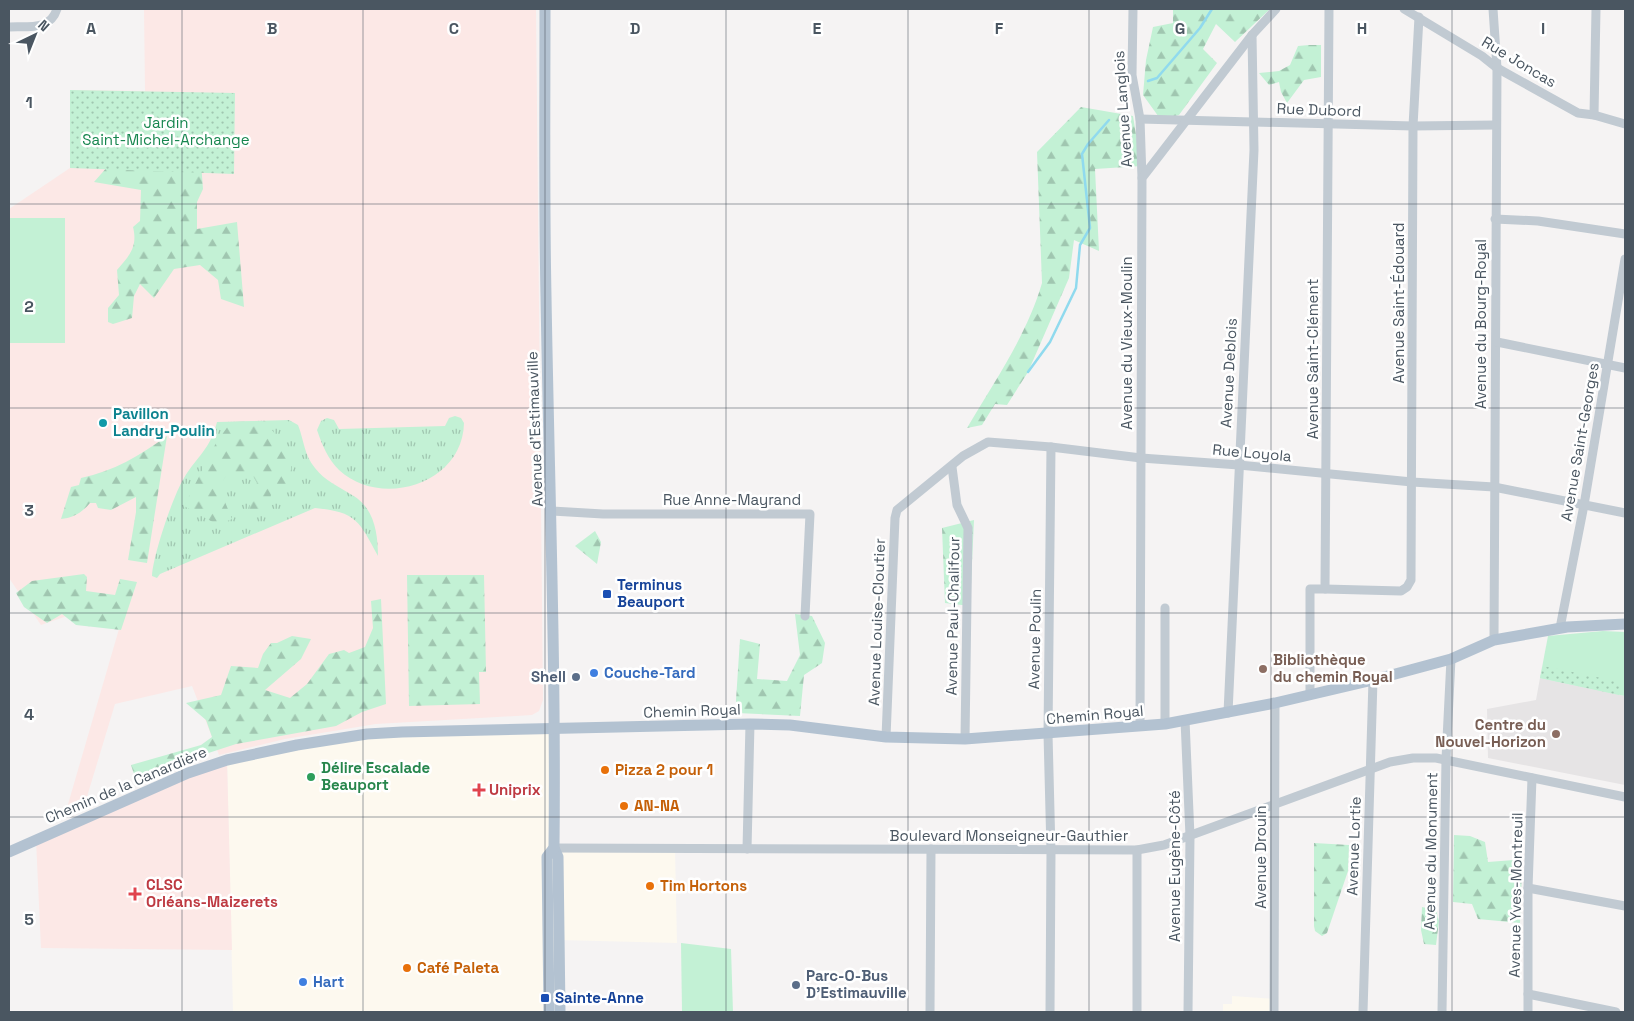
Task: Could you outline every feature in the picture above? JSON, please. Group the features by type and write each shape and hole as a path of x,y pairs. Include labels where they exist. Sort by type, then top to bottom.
{"main road":[{"name":"Avenue d'Estimauville","path":"545,9 546,295 552,511 555,728 554,848 558,857 560,1012"},
{"name":"Chemin Royal","path":"555,728 750,724 790,725 886,736 965,739 1165,724 1275,703 1373,680 1451,660 1494,640 1560,628 1625,624"},
{"name":"Chemin de la Canardière","path":"9,852 155,787 227,760 297,745 367,734 555,728"},
{"name":"Avenue d'Estimauville","path":"549,1012 547,857 554,848"}],"street":[{"path":"9,26 44,26 54,19 57,9"},
{"name":"Avenue Langlois","path":"1133,9 1132,76 1140,119 1142,178"},
{"path":"1142,178 1252,35 1276,9"},
{"name":"Avenue Saint-Clément","path":"1325,589 1329,9"},
{"name":"Rue Joncas","path":"1404,9 1482,56 1496,68 1578,114 1594,115 1625,124"},
{"name":"Avenue du Bourg-Royal","path":"1493,9 1496,68 1495,220 1497,342 1494,487 1494,640"},
{"path":"1594,115 1596,9"},
{"name":"Avenue Saint-Édouard","path":"1325,589 1402,591 1411,580 1413,126 1419,18"},
{"name":"Avenue Deblois","path":"1228,712 1253,122 1252,35"},
{"name":"Rue Dubord","path":"1140,119 1413,126 1496,125"},
{"name":"Avenue du Vieux-Moulin","path":"1140,725 1142,178"},
{"path":"1495,220 1538,221 1625,234"},
{"name":"Avenue Saint-Georges","path":"1560,628 1584,505 1625,259"},
{"path":"1497,342 1625,368"},
{"name":"Rue Loyola","path":"897,510 952,467 963,456 988,442 1141,458 1239,465 1412,482 1494,487 1625,513"},
{"name":"Avenue Poulin","path":"1050,447 1048,734 1051,851 1050,1012"},
{"name":"Avenue Paul-Chalifour","path":"952,467 956,505 968,528 965,739"},
{"name":"Avenue Louise-Cloutier","path":"886,736 895,518 897,510"},
{"name":"Rue Anne-Mayrand","path":"552,511 611,514 810,514 805,616"},
{"path":"1310,695 1310,589 1325,589"},
{"path":"1165,608 1165,724"},
{"name":"Avenue du Monument","path":"1442,1012 1446,759 1451,660"},
{"name":"Avenue Lortie","path":"1363,1012 1373,680"},
{"name":"Avenue Drouin","path":"1274,1012 1275,703"},
{"name":"Avenue Eugène-Côté","path":"1185,720 1190,836 1188,1012"},
{"path":"747,849 750,724"},
{"name":"Boulevard Monseigneur-Gauthier","path":"554,848 1137,850 1164,845 1370,769 1413,758 1446,759 1625,797"},
{"name":"Avenue Yves-Montreuil","path":"1528,1012 1528,888 1532,778"},
{"path":"930,1012 931,849"},
{"path":"1137,850 1137,1012"},
{"path":"1528,888 1625,906"},
{"path":"1528,994 1616,1012"}],"shaded area":[{"path":"144,9 536,9 543,700 539,711 532,715 376,724 285,739 219,755 192,686 115,704 86,800 86,809 64,818 119,629 67,616 41,625 9,578 9,209 70,168 70,90 145,91"},
{"name":"Centre du Nouvel-Horizon","path":"1540,678 1625,696 1625,785 1488,758 1487,709 1536,700"},
{"path":"555,729 554,848 675,849 677,943 559,940 560,1012 233,1012 227,760 367,734"},
{"name":"CLSC Orléans-Maizerets","path":"227,760 232,950 41,948 36,840"},
{"path":"1232,996 1275,999 1274,1012 1223,1012 1223,1004 1232,1004"}],"green space":[{"path":"1173,9 1270,9 1235,42 1216,24 1203,49 1217,63 1179,115 1161,120 1143,95 1146,60 1153,27 1173,23"},
{"path":"1321,45 1321,77 1304,80 1287,103 1281,92 1279,82 1269,85 1259,73 1279,71 1290,65 1298,46"},
{"name":"Jardin Saint-Michel-Archange","path":"70,90 235,93 234,174 70,168"},
{"path":"1081,107 1133,116 1141,166 1095,169 1099,251 1074,240 1069,278 1028,372 1007,405 995,404 982,425 967,428 1019,340 1036,302 1042,283 1037,152"},
{"path":"123,149 201,162 203,189 197,202 197,229 237,222 244,307 221,299 218,280 200,265 174,269 154,298 140,284 134,296 132,318 113,324 108,322 108,308 119,295 117,270 131,251 134,240 133,227 140,221 141,190 94,182"},
{"path":"9,218 65,218 65,343 9,343"},
{"path":"455,416 461,418 464,423 460,444 450,462 435,475 417,484 397,488 376,488 356,482 339,470 326,452 317,430 321,421 327,418 334,420 339,429 445,426 449,418"},
{"path":"289,420 298,425 311,463 323,476 365,506 376,530 378,556 361,526 355,520 340,512 315,508 160,574 157,578 152,576 164,526 174,498 189,470 211,439 217,422"},
{"path":"265,421 286,449 291,464 291,484 271,494 270,504 248,525 250,502 257,483 252,474 226,476 220,485 218,495 225,502 232,519 218,525 184,506 216,443 231,422"},
{"path":"167,436 147,563 128,560 136,512 136,497 111,510 98,508 96,503 90,503 77,514 61,519 71,487 79,485 81,478 126,462"},
{"path":"974,520 970,606 945,603 942,528"},
{"path":"595,531 601,542 597,564 575,546"},
{"path":"84,574 87,577 86,591 115,595 120,579 137,582 121,630 76,625 62,614 47,623 24,607 16,593 32,581"},
{"path":"407,575 484,575 486,672 479,672 480,704 409,706"},
{"path":"381,599 386,704 362,712 336,726 236,744 135,777 131,765 201,745 212,737 206,720 186,703 221,695 231,666 258,668 263,654 271,643 277,643 292,636 311,639 301,659 265,690 290,698 307,684 329,654 344,650 349,653 365,647 373,628 371,601"},
{"path":"795,614 812,616 825,643 822,663 804,675 800,716 737,713 736,700 740,639 760,644 757,679 787,681 800,655"},
{"path":"1603,631 1625,632 1625,696 1540,678 1548,636"},
{"path":"1543,666 1621,682 1619,695 1540,678"},
{"path":"1454,835 1470,836 1485,842 1488,862 1514,860 1522,869 1520,923 1478,919 1472,904 1453,902"},
{"path":"1314,843 1349,845 1348,871 1327,933 1322,936 1315,931 1314,926"},
{"path":"1422,907 1436,910 1439,921 1436,945 1424,944 1421,930"},
{"path":"681,943 731,949 733,1012 682,1012"}],"waterway":[{"path":"1148,81 1157,78 1200,28 1212,9"},
{"path":"1028,372 1050,342 1076,288 1080,245 1090,228 1082,154 1088,144 1109,120"}],"place":[{"name":"Pavillon Landry-Poulin","path":"103,423"},
{"name":"Terminus Beauport","path":"607,594"},
{"name":"Bibliothèque du chemin Royal","path":"1263,669"},
{"name":"Couche-Tard","path":"594,673"},
{"name":"Shell","path":"576,677"},
{"name":"Centre du Nouvel-Horizon","path":"1556,734"},
{"name":"Pizza 2 pour 1","path":"605,770"},
{"name":"Délire Escalade Beauport","path":"311,777"},
{"name":"Uniprix","path":"479,790"},
{"name":"AN-NA","path":"624,806"},
{"name":"Tim Hortons","path":"650,886"},
{"name":"CLSC Orléans-Maizerets","path":"135,894"},
{"name":"Café Paleta","path":"407,968"},
{"name":"Hart","path":"303,982"},
{"name":"Parc-O-Bus D'Estimauville","path":"796,985"},
{"name":"Sainte-Anne","path":"545,998"}]}
